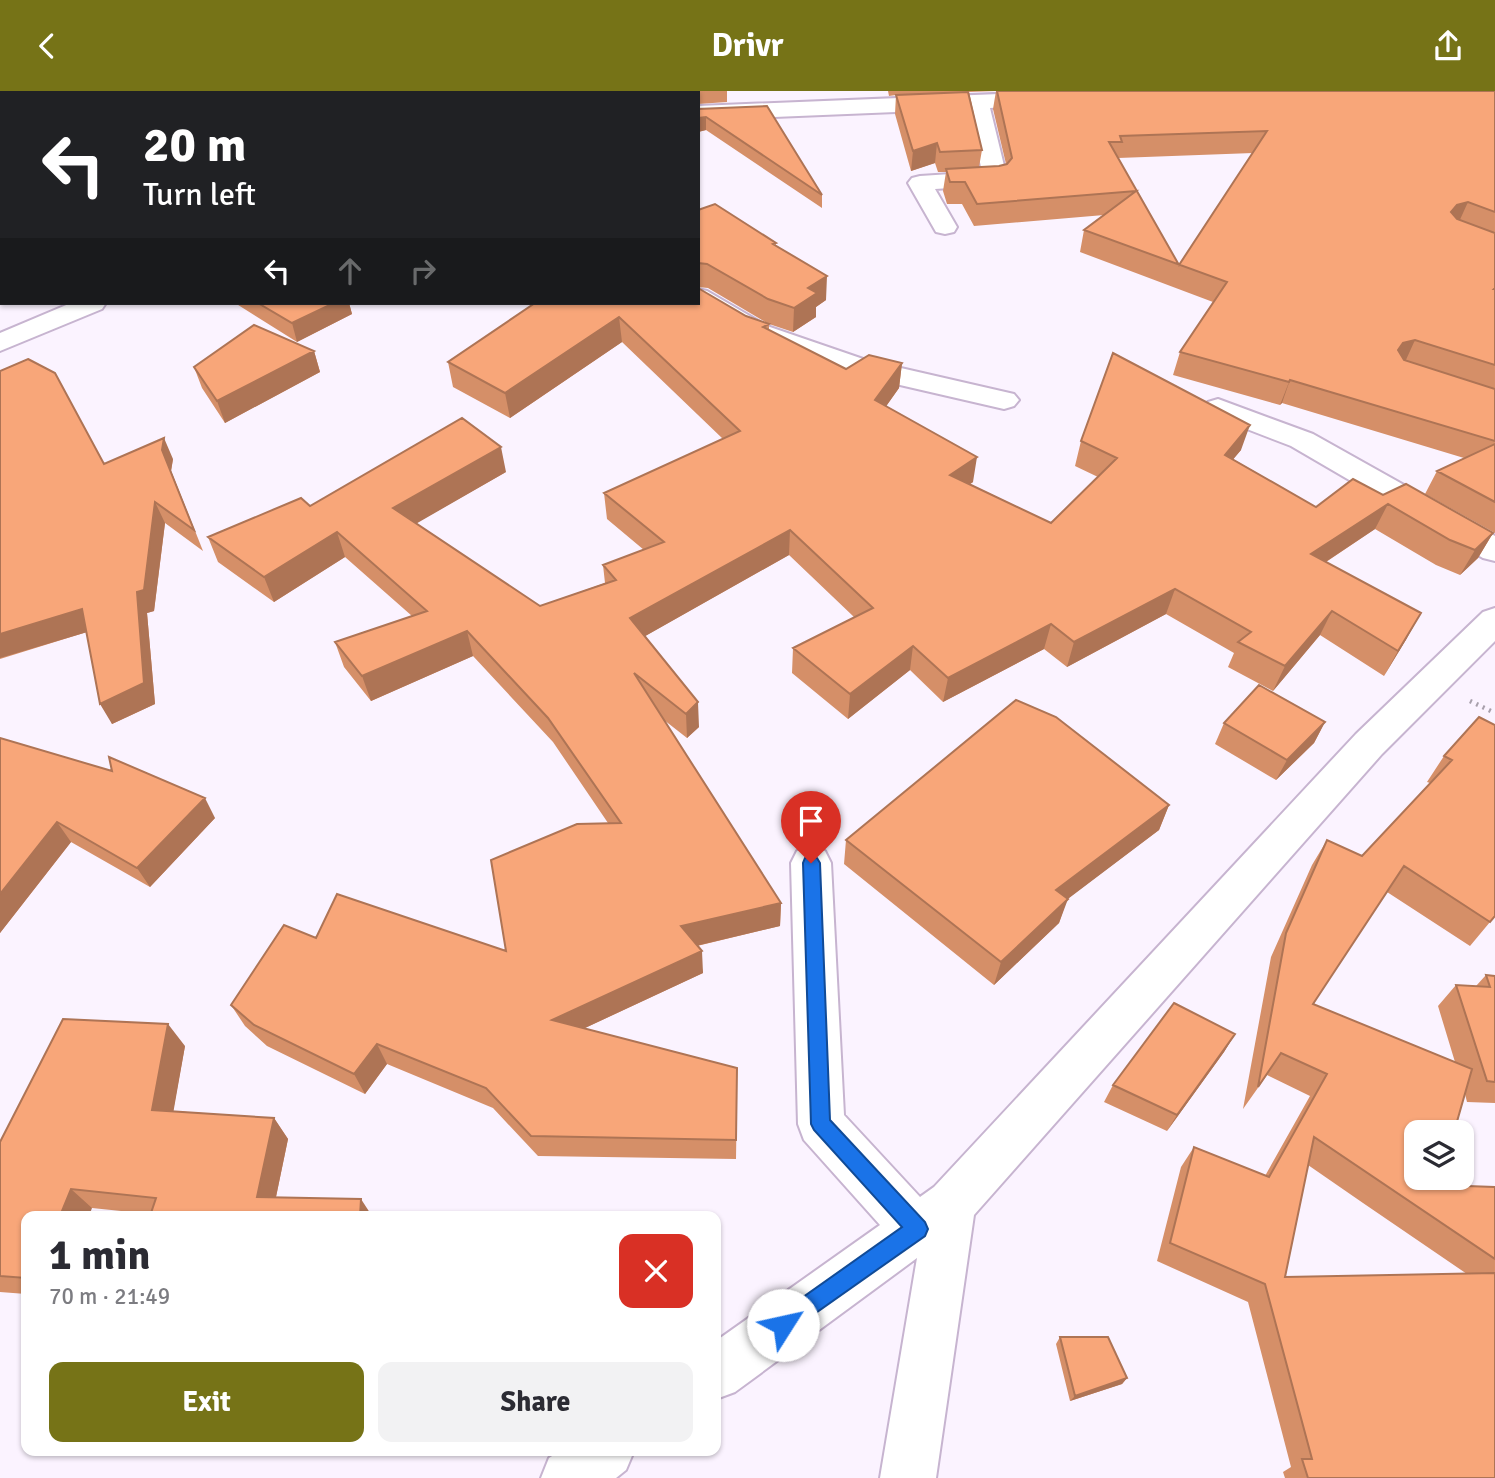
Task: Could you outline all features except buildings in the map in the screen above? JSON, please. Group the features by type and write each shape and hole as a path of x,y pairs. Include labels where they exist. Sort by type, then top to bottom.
{"street":[{"path":"700,113 1062,99"},
{"path":"945,227 920,183 995,178 978,102"},
{"path":"700,298 757,332 858,367 1004,400"},
{"path":"0,343 88,305"},
{"path":"1218,408 1302,440 1495,549"},
{"path":"721,1369 934,1216 1369,744 1495,620"},
{"path":"811,863 821,1124 934,1216"},
{"path":"908,1478 934,1216"},
{"path":"569,1478 600,1456"}],"route":[{"path":"783,1325 917,1229 821,1124 811,863"}]}
